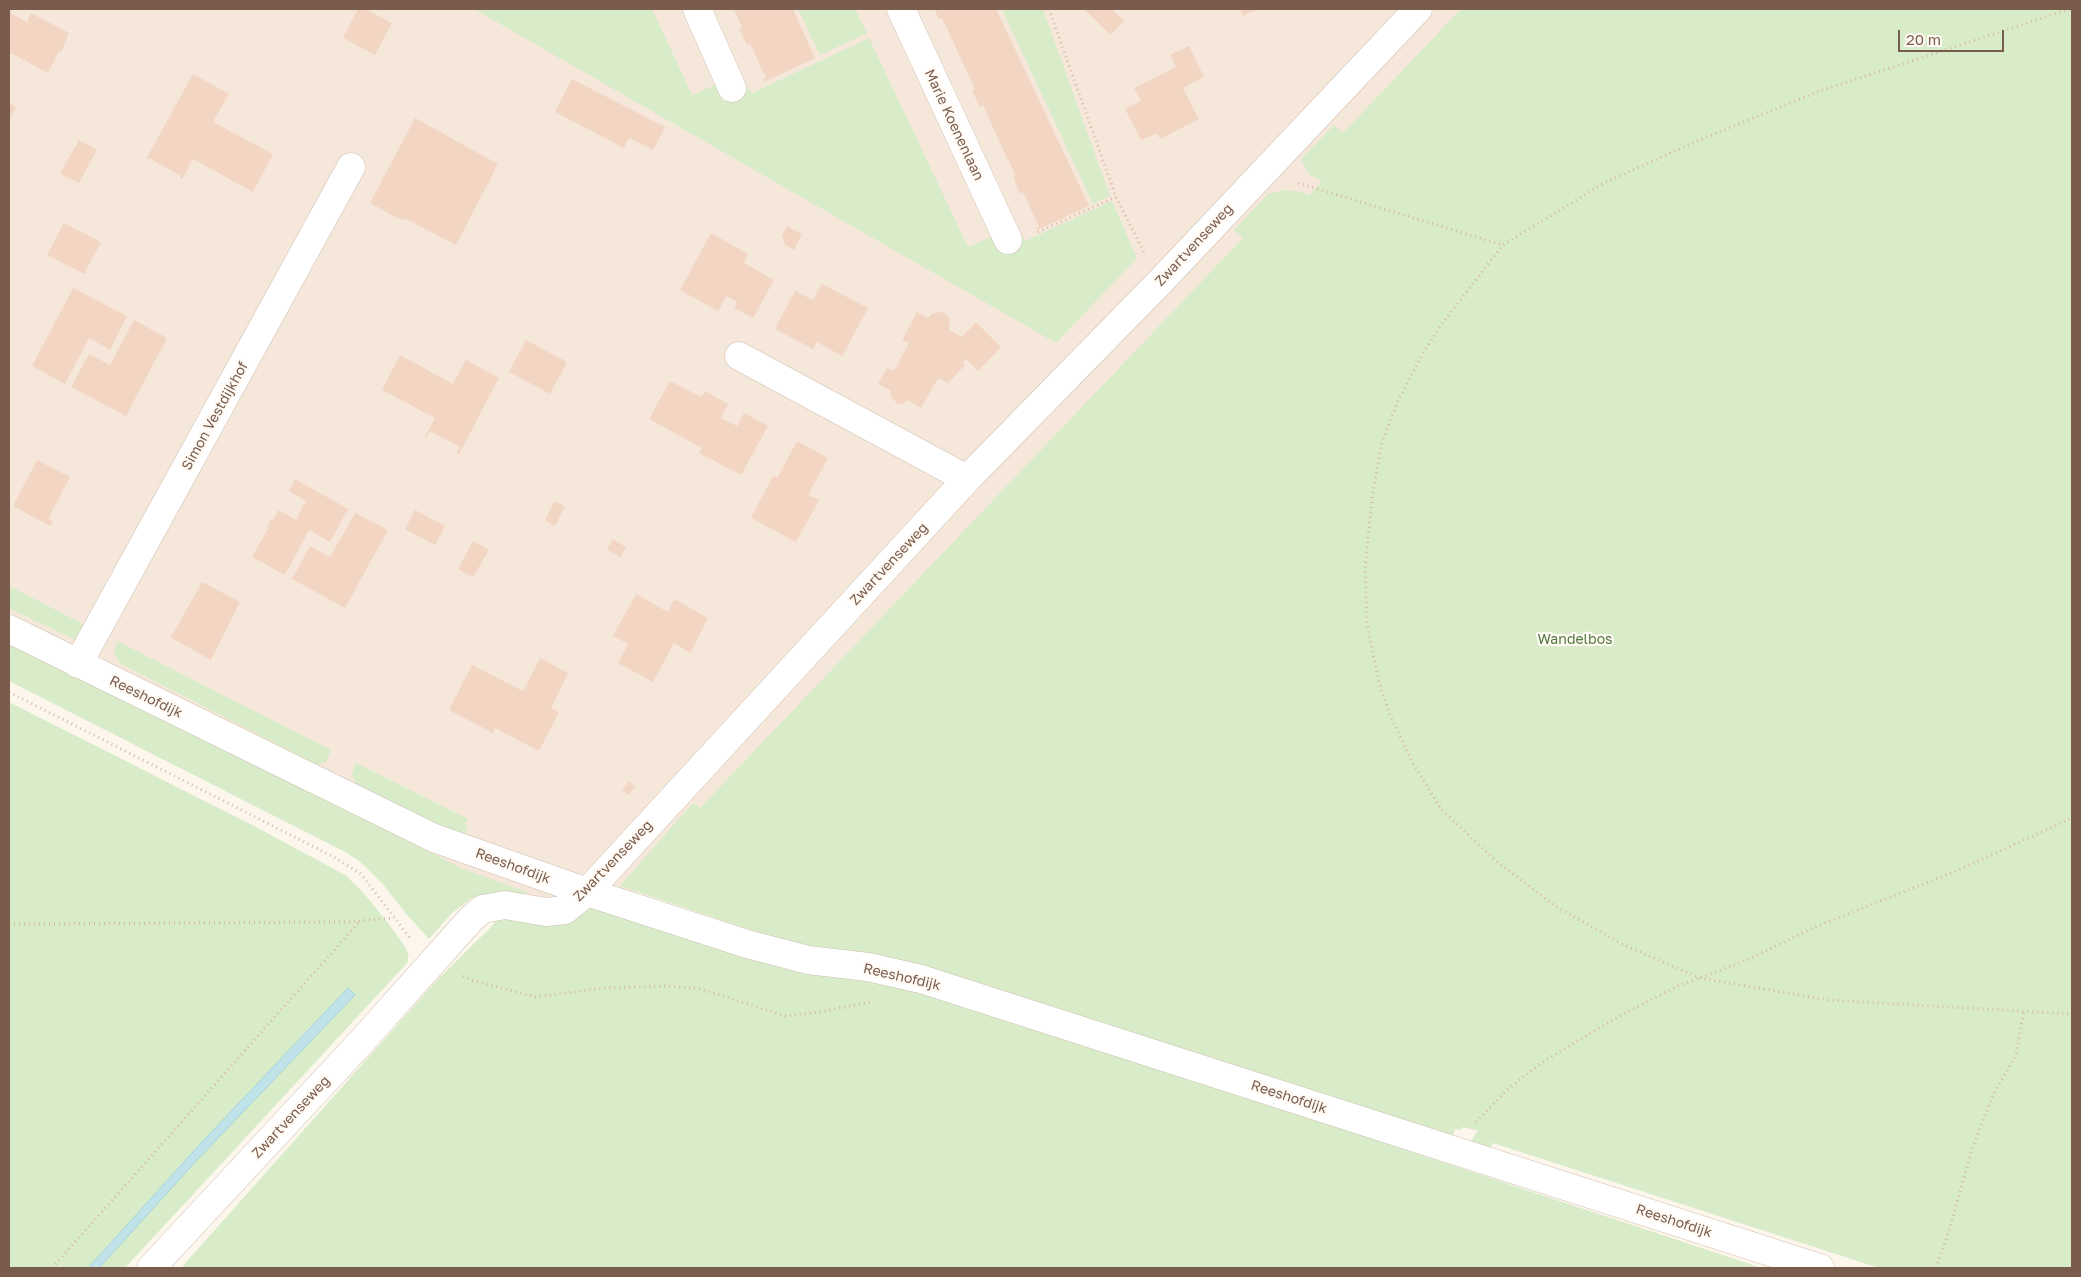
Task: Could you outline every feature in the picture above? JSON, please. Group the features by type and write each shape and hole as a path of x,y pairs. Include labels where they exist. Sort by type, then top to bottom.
{"street":[{"path":"697,9 732,88"},
{"name":"Marie Koenenlaan","path":"901,9 1008,240"},
{"name":"Zwartvenseweg","path":"151,1268 363,1040 471,919 484,909 505,905 546,912 565,910 587,892 967,479 1159,283 1418,9"},
{"name":"Simon Vestdijkhof","path":"78,664 351,167"},
{"path":"740,356 967,479"},
{"name":"Reeshofdijk","path":"9,629 434,838 587,892 747,944 808,960 868,968 921,979 1820,1268"}],"path":[{"path":"1049,9 1116,197 1159,283"},
{"path":"2070,9 1816,92 1706,137 1604,183 1504,244 1441,325 1422,354 1398,401 1382,442 1372,498 1364,569 1367,623 1379,682 1389,713 1414,765 1441,809 1495,860 1555,906 1615,941 1700,978 1828,1000 2072,1014"},
{"path":"1268,168 1299,183 1504,244"},
{"path":"1008,240 1024,233 1026,237 1116,197"},
{"path":"9,692 332,856 361,874 410,938 434,960 470,980 536,997 603,988 667,986 701,990 785,1016 820,1012 876,1001"},
{"path":"1455,1150 1466,1132 1507,1090 1541,1063 1621,1015 1678,986 1747,960 1813,928 1961,869 2072,818"},
{"path":"9,924 394,918"},
{"path":"52,1268 360,920"},
{"path":"1936,1268 1949,1232 1972,1149 1993,1095 2016,1056 2024,1011"}],"shaded area":[{"path":"9,9 1483,9 691,855 569,941 9,655"}],"green space":[{"path":"474,9 652,9 692,95 715,85 723,101 749,88 752,93 869,38 968,247 991,237 996,247 1023,236 1025,241 1112,201 1137,258 1056,343"},
{"path":"798,9 855,9 867,33 820,55"},
{"path":"1002,9 1043,9 1110,196 1093,204"},
{"name":"Wandelbos","path":"1461,9 2072,9 2072,1268 1879,1268 1493,1143 1488,1151 1471,1145 1473,1137 1478,1131 1463,1127 1460,1130 1455,1129 1452,1139 795,945 620,886 693,803 700,808 1243,238 1234,230 1268,194 1284,190 1302,192 1309,195 1322,181 1309,174 1301,159 1334,125 1343,133"},
{"path":"9,586 93,629 77,641 9,608"},
{"path":"9,639 461,868 529,893 500,893 472,898 452,913 429,939 381,882 359,861 347,853 9,681"},
{"path":"117,641 331,750 326,762 318,765 123,665 119,662 114,652"},
{"path":"9,702 256,827 345,875 362,891 388,923 406,948 408,955 408,962 125,1268 99,1268 186,1171 355,995 348,989 202,1142 88,1268 9,1268"},
{"path":"356,763 468,819 465,825 468,827 463,838 356,784 352,774"},
{"path":"591,904 764,963 882,980 1315,1120 1762,1268 181,1268 438,979 489,929 502,913"}],"water":[{"path":"348,988 355,995 197,1160 99,1268 88,1268 202,1142"}],"building":[{"path":"358,9 365,9 392,23 375,55 343,38"},
{"path":"734,9 793,9 815,58 764,82 763,79 766,78 750,44 747,45 739,29 742,28"},
{"path":"934,9 996,9 1089,206 1037,230 1036,228 1039,227 1023,192 1020,194 1013,177 1016,176 983,105 980,107 972,91 975,89 942,18 939,19"},
{"path":"1084,9 1111,9 1124,21 1111,35"},
{"path":"1240,9 1258,9 1243,16"},
{"path":"9,12 27,22 31,13 69,33 61,52 59,51 48,73 11,53 9,57"},
{"path":"1189,46 1204,77 1183,88 1199,119 1160,139 1157,133 1141,140 1125,109 1141,101 1134,88 1176,67 1170,55"},
{"path":"193,74 229,94 213,122 273,154 253,192 193,159 182,179 180,178 181,176 149,158 146,159"},
{"path":"572,79 665,127 653,150 629,138 624,148 555,112"},
{"path":"9,103 16,107 9,121"},
{"path":"415,118 498,164 456,245 404,218 403,221 370,203"},
{"path":"79,140 97,150 79,183 60,174"},
{"path":"64,223 101,242 84,274 47,255"},
{"path":"787,226 802,234 794,250 785,245 782,236"},
{"path":"711,233 748,254 744,263 774,280 753,318 734,308 737,302 726,296 718,311 680,290"},
{"path":"822,284 868,308 842,356 817,342 813,349 775,329 795,291 813,300"},
{"path":"73,288 127,316 110,350 89,338 65,384 32,366"},
{"path":"917,312 928,318 933,313 944,312 950,319 949,330 962,337 976,322 1001,347 978,371 966,359 963,363 965,365 948,383 938,378 921,408 908,400 903,404 898,404 891,397 891,391 878,384 887,368 894,371 909,343 902,340"},
{"path":"134,320 167,338 126,416 71,387 89,354 110,365"},
{"path":"526,340 567,362 550,394 509,372"},
{"path":"400,355 453,384 466,360 499,378 459,454 457,453 460,447 430,431 427,437 425,437 435,418 382,390"},
{"path":"670,381 701,397 705,391 728,404 721,418 737,426 744,413 768,426 741,475 699,453 702,448 649,419"},
{"path":"797,441 828,458 808,495 819,500 796,542 751,518 773,476 777,478"},
{"path":"37,460 70,477 48,519 53,521 50,526 13,506"},
{"path":"295,479 348,509 330,542 309,530 285,575 252,557 269,527 267,526 271,519 273,520 279,510 296,520 306,501 289,491"},
{"path":"555,501 565,506 555,526 545,520"},
{"path":"415,510 445,526 435,545 405,529"},
{"path":"355,513 388,530 345,608 292,579 310,546 330,557"},
{"path":"613,539 626,547 621,557 607,550"},
{"path":"473,541 489,550 473,577 458,569"},
{"path":"202,582 240,602 211,660 170,637"},
{"path":"636,594 668,612 674,599 708,618 690,653 674,643 653,682 618,663 628,644 613,636"},
{"path":"540,658 568,673 551,708 559,712 539,751 495,728 493,733 449,710 472,665 523,691"},
{"path":"629,781 635,787 628,795 622,790"}]}
